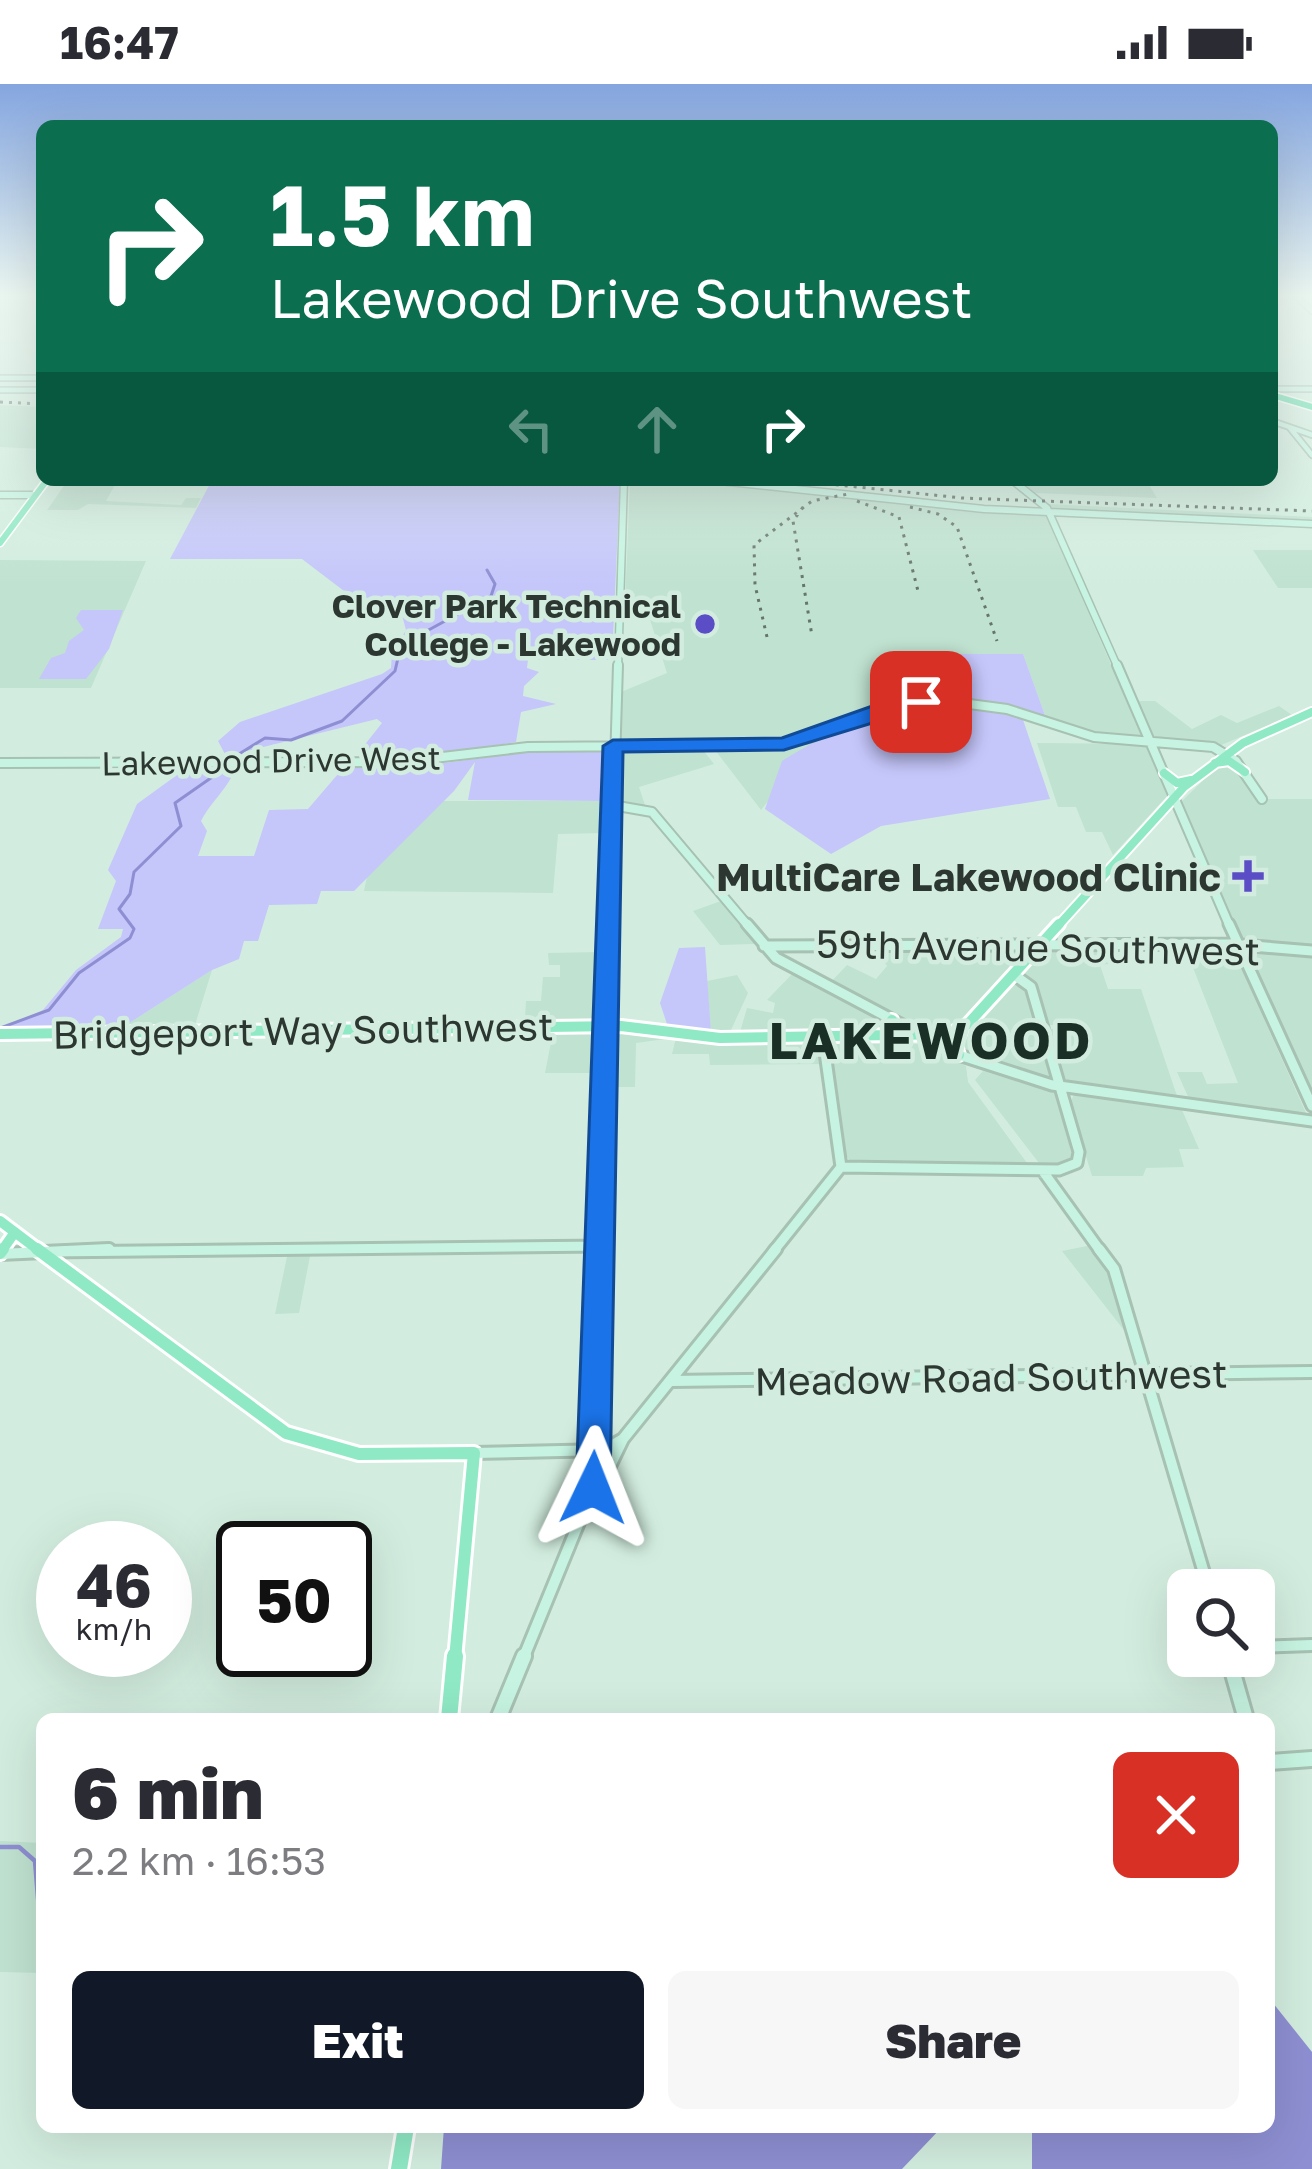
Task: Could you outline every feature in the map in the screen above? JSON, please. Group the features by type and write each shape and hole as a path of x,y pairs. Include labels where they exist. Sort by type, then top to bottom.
{"highway":[{"path":"1278,394 1312,407"},
{"path":"1278,394 1312,407"}],"main road":[{"path":"1278,423 1311,435"},
{"path":"1288,425 1312,455"},
{"path":"1298,437 1311,435"},
{"path":"0,543 42,486"},
{"path":"588,1508 595,1450 613,746 625,486"},
{"path":"774,486 1049,512 1312,524"},
{"path":"1019,486 1049,512 1236,944 1312,1106"},
{"path":"0,495 35,495"},
{"name":"Lakewood Drive West","path":"0,763 400,762 518,747 784,744 885,709 938,701 992,706 1088,736 1193,743 1227,753"},
{"path":"958,1055 956,1039 967,1025 1174,797 1227,753 1312,712"},
{"path":"1227,753 1246,772 1262,799"},
{"path":"1212,764 1228,760 1246,772"},
{"path":"1164,773 1177,783 1194,778"},
{"path":"612,805 652,812 764,946 786,965 958,1055 1059,1086 1312,1121"},
{"name":"59th Avenue Southwest","path":"764,946 1236,944 1270,951 1312,950"},
{"path":"1020,946 1028,958"},
{"path":"1245,964 1252,950 1270,951"},
{"path":"841,1167 1042,1170 1075,1165 1079,1152 1030,985 1013,974"},
{"path":"882,1038 894,1032 892,1020"},
{"name":"Bridgeport Way Southwest","path":"0,1034 606,1026 720,1038 823,1039 926,1037 967,1025"},
{"path":"501,1713 588,1508 623,1439 841,1167 823,1039"},
{"path":"1023,1170 1033,1159"},
{"path":"1042,1170 1105,1251 1203,1569"},
{"path":"0,1221 286,1433 342,1451 424,1454 595,1450 623,1439"},
{"path":"0,1253 15,1232"},
{"path":"0,1253 601,1246"},
{"path":"687,1360 686,1377 695,1381"},
{"name":"Meadow Road Southwest","path":"670,1381 1312,1372"},
{"path":"450,1713 474,1453"},
{"path":"424,1454 458,1458 470,1487"},
{"path":"1275,1647 1312,1645"},
{"path":"1234,1677 1244,1713"},
{"path":"1275,1762 1312,1760"},
{"path":"399,2169 405,2133"}],"shaded area":[{"path":"0,405 36,407 36,449 0,447"},
{"path":"64,486 114,486 106,501 181,505 186,498 201,498 196,508 88,504 78,510 47,510"},
{"path":"209,486 620,486 612,660 528,660 527,668 539,672 524,686 523,696 556,704 521,712 516,742 419,757 362,756 359,752 382,723 377,719 226,756 218,741 240,722 391,668 392,653 406,630 399,604 348,594 302,559 170,559"},
{"path":"630,486 758,486 1046,515 1142,736 1098,735 1047,721 1023,654 955,654 967,700 903,701 781,741 620,742 621,692 667,673 645,604 625,604"},
{"path":"1025,486 1150,486 1157,498 1034,493"},
{"path":"1048,504 1312,517 1312,523 1051,510"},
{"path":"1253,550 1312,550 1312,588 1278,588"},
{"path":"0,560 146,561 91,688 0,688"},
{"path":"81,610 123,610 109,649 86,679 39,679 51,658 65,653 69,641 84,630 76,618"},
{"path":"954,654 1023,654 1047,721 967,700"},
{"path":"938,701 1021,714 1050,799 881,826 831,854 765,809 782,761 856,723"},
{"path":"1137,701 1155,701 1192,729 1221,715 1237,723 1279,706 1292,715 1219,746 1154,736"},
{"path":"817,740 761,810 715,750 787,748"},
{"path":"1037,743 1145,744 1167,796 1113,855 1102,832 1086,832 1076,807 1058,807"},
{"path":"548,749 606,750 605,801 468,800 475,762 454,791 354,891 321,891 317,904 269,905 258,941 244,941 239,959 212,970 123,1027 0,1029 43,1010 76,970 121,937 123,929 98,929 116,881 108,870 137,804 188,767 236,767 201,821 207,831 198,856 254,856 269,810 308,809 344,767 408,768"},
{"path":"622,750 703,750 714,764 639,787 645,805 620,802"},
{"path":"1222,762 1234,765 1259,799 1312,799 1312,1090 1249,956 1256,952 1309,954 1239,937 1182,801"},
{"path":"383,801 605,801 605,833 558,834 553,893 364,891"},
{"path":"721,901 754,944 720,945 693,911"},
{"path":"705,947 711,1032 667,1024 660,1003 679,948"},
{"path":"1185,947 1234,952 1306,1113 1190,1101 1177,1072 1202,1072 1207,1084 1238,1083"},
{"path":"875,948 1023,953 959,1022 927,1031 829,984 847,965 876,979 887,966"},
{"path":"1104,949 1109,964 1100,965 1108,989 1141,989 1178,1099 1063,1082 1047,1030 1072,1026 1045,1025 1033,982 1024,974 1045,950"},
{"path":"601,952 598,1020 525,1019 526,1001 541,1001 543,977 560,977 560,965 549,965 548,953"},
{"path":"212,970 195,1025 123,1027"},
{"path":"793,973 890,1029 740,1032 747,1008 773,1013 775,1003 767,1000"},
{"path":"737,975 748,993 731,1030 711,1032 707,981"},
{"path":"1016,981 1026,986 1035,1013 1051,1074 1047,1079 962,1048 960,1043"},
{"path":"553,1032 598,1034 597,1073 545,1073"},
{"path":"613,1033 665,1039 636,1043 635,1087 609,1087"},
{"path":"676,1038 814,1044 822,1064 710,1065 709,1054 672,1054"},
{"path":"836,1043 924,1044 966,1066 968,1082 1027,1163 851,1162 846,1156 829,1047"},
{"path":"983,1071 1058,1094 1073,1161 1050,1167 1039,1163 975,1080"},
{"path":"1074,1094 1182,1110 1199,1149 1179,1149 1184,1167 1146,1168 1143,1176 1092,1176 1070,1104"},
{"path":"1092,1245 1110,1267 1127,1334 1062,1251"},
{"path":"311,1251 299,1313 275,1314 288,1252"},
{"path":"0,1841 36,1843 36,1973 0,1972"},
{"path":"1275,2006 1312,2052 1312,2169 1032,2169 1032,2133 1275,2133"},
{"path":"444,2133 936,2133 902,2169 441,2169"}],"waterway":[{"path":"231,759 265,738 291,740 342,721 395,671 401,645 491,596 495,584 487,570"},
{"path":"0,1028 49,1010 79,973 130,938 134,929 119,909 130,894 134,872 181,826 175,803 228,766"},
{"path":"0,1847 19,1847 35,1861 36,1873"}],"railway":[{"path":"0,402 36,404"},
{"path":"848,486 962,498 1312,511"},
{"path":"802,509 812,501 848,494"},
{"path":"857,501 899,517 918,591"},
{"path":"910,507 938,514 957,527 997,641"},
{"path":"767,637 755,585 754,545 802,509"},
{"path":"802,509 793,521 812,636"}],"place":[{"name":"Clover Park Technical College - Lakewood","path":"705,624"},
{"name":"MultiCare Lakewood Clinic","path":"1248,876"}],"district":[{"name":"LAKEWOOD","path":"931,1039"}],"route":[{"path":"593,1488 613,746 784,744 885,709 921,702"}]}
